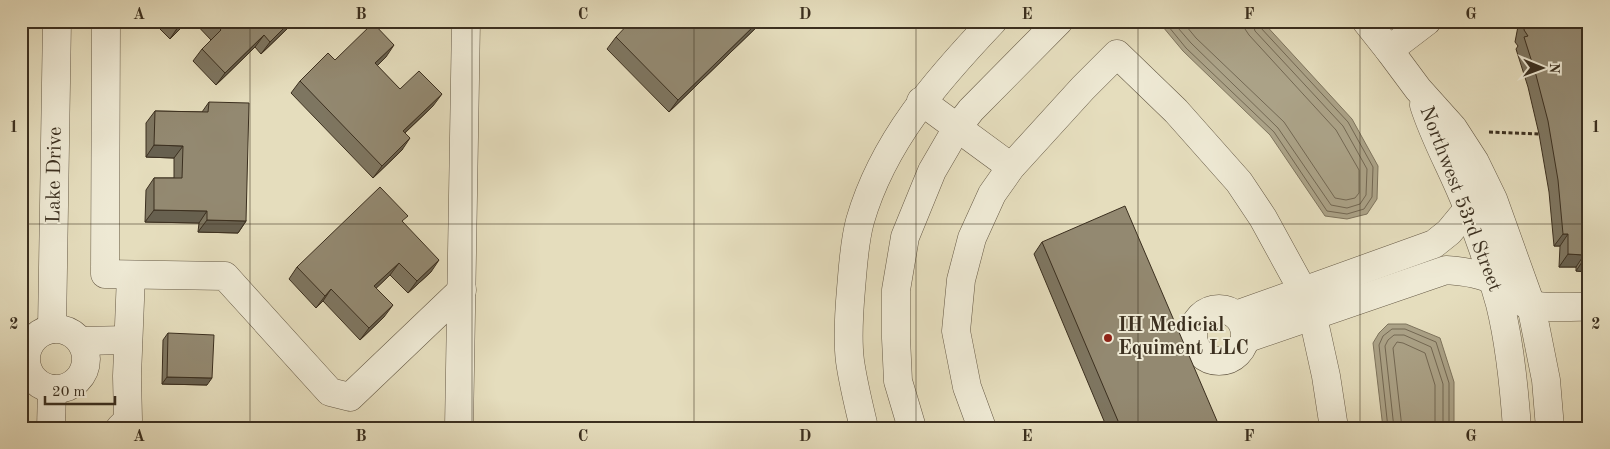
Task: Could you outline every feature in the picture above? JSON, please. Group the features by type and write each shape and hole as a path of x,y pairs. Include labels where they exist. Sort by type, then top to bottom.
{"street":[{"name":"Lake Drive","path":"35,334 57,21"},
{"path":"106,21 105,274 226,276 330,392 350,397 462,290"},
{"path":"459,428 466,21"},
{"path":"864,428 850,359 849,313 853,260 860,222 876,178 890,148 921,102 965,50 993,21"},
{"path":"912,428 898,381 896,338 896,290 905,237 932,172 957,128 971,110 1060,21"},
{"name":"Northwest 53rd Street","path":"1366,21 1418,89 1453,128 1486,183 1504,226 1531,305 1546,380 1550,428"},
{"path":"1389,50 1427,21"},
{"path":"982,428 967,387 956,331 961,280 972,238 992,194 1011,167 1083,88 1117,54 1176,111 1239,182 1263,218 1313,317 1326,376 1334,428"},
{"name":"Northwest 53rd Street","path":"1418,89 1430,125 1454,173 1493,280 1500,305 1512,371 1517,428"},
{"path":"921,102 1011,167"},
{"path":"1468,209 1448,232 1434,244 1301,291 1240,327 1313,317 1446,270 1465,272 1493,280 1511,296 1531,305 1589,307"},
{"path":"120,428 128,420 127,376 130,275"},
{"path":"36,386 61,390 69,387 82,376 87,358 81,341 73,334 63,330 35,334 28,348 27,365 51,428"},
{"path":"81,341 128,340"},
{"path":"82,376 127,376"},
{"path":"855,388 898,381"}],"path":[{"path":"1489,132 1539,134"}],"shaded area":[{"path":"1586,342 1589,342 1589,428 1585,428"}],"water":[{"path":"1158,21 1262,21 1352,119 1378,166 1377,199 1367,214 1347,219 1325,216 1270,135 1183,51"},
{"path":"1388,324 1406,324 1440,338 1454,382 1454,428 1383,428 1373,343"}],"building":[{"path":"172,21 184,21 178,27"},
{"path":"213,21 291,21 270,42 264,35 225,73 202,49 221,30"},
{"path":"631,21 759,21 678,100 616,37"},
{"path":"1526,21 1589,21 1589,259 1584,259 1584,255 1568,254 1568,234 1563,234 1558,180 1548,121 1524,37 1528,36 1524,30"},
{"path":"373,23 394,45 375,63 400,89 419,71 442,94 403,131 410,138 382,166 300,81 328,53 335,60"},
{"path":"209,102 249,103 246,221 207,220 207,211 154,210 154,178 182,178 183,146 154,145 155,111 208,112"},
{"path":"380,187 408,216 402,221 439,260 417,281 399,263 374,286 393,305 369,328 331,289 325,296 297,267"},
{"path":"1125,206 1220,428 1121,428 1042,242"},
{"path":"168,333 214,335 212,378 167,377"}],"place":[{"name":"IH Medicial Equiment LLC","path":"1108,338"}]}
